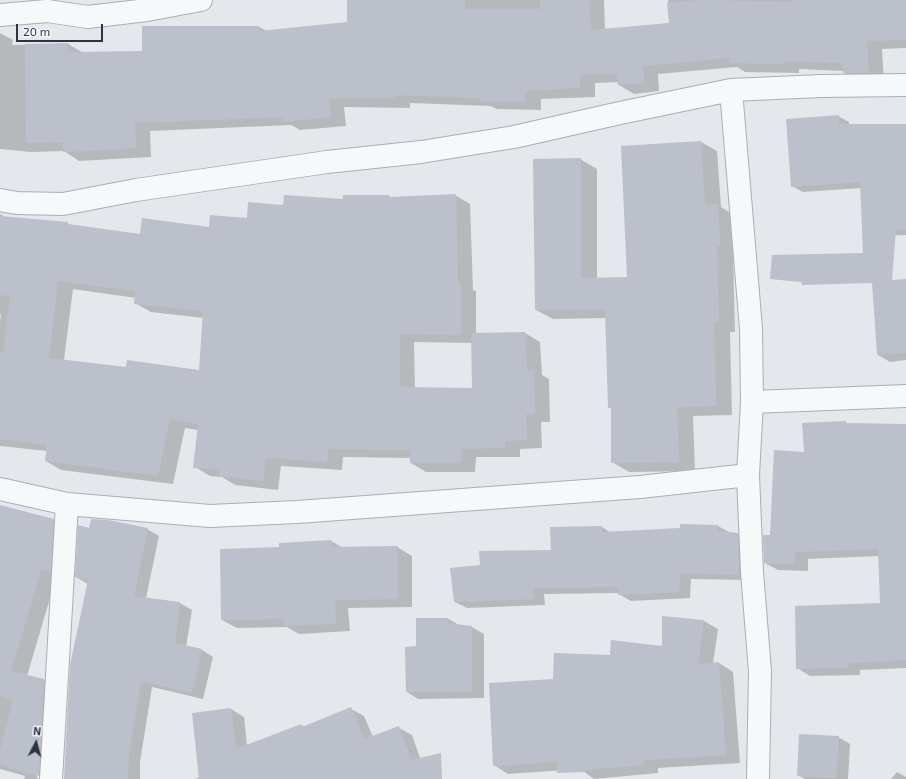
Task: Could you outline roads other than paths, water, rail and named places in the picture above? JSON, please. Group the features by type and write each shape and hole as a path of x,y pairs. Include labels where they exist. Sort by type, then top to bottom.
{"street":[{"path":"0,15 45,6 88,17 147,10 201,0"},
{"path":"0,200 63,204 136,190 326,162 421,152 514,137 731,90 821,86 906,85"},
{"path":"731,90 750,322 752,402 748,475 752,572 760,671 758,779"},
{"path":"752,402 906,396"},
{"path":"0,489 68,504 218,516 297,512 640,487 748,475"},
{"path":"51,779 68,504"}]}
